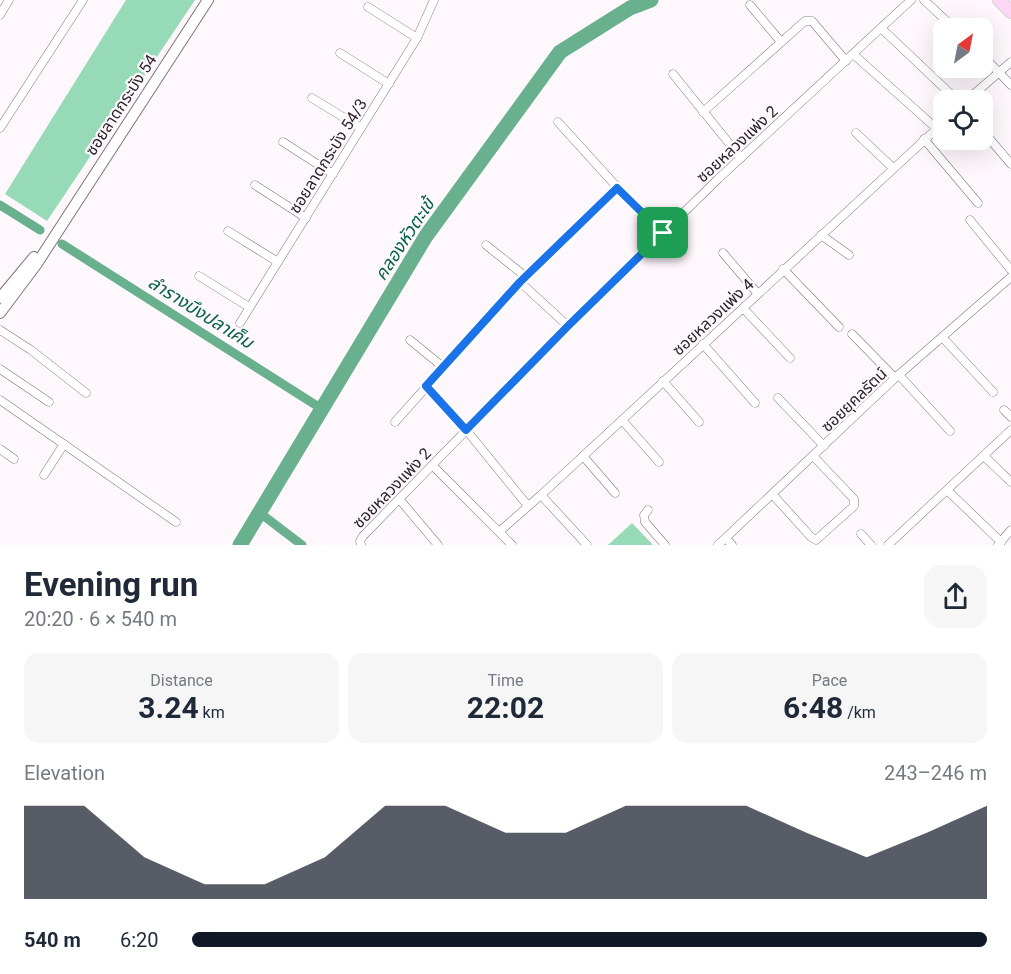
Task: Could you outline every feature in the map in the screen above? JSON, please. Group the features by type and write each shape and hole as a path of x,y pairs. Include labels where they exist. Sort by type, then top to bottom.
{"main road":[{"name":"ซอยลาดกระบัง 54","path":"60,227 208,0"},
{"path":"999,0 1011,12"},
{"path":"0,298 60,227"},
{"path":"0,313 36,265 60,227"}],"street":[{"path":"0,15 9,0"},
{"path":"0,128 83,0"},
{"name":"ซอยลาดกระบัง 54/3","path":"240,323 417,38 434,0"},
{"name":"ซอยหลวงแพ่ง 2","path":"361,545 363,536 568,326 741,158 911,0"},
{"path":"924,0 943,18"},
{"path":"750,5 781,42"},
{"path":"368,8 417,38"},
{"path":"703,112 802,23 809,20 846,61"},
{"path":"882,28 947,90"},
{"path":"340,53 389,84"},
{"path":"853,54 933,125"},
{"path":"979,90 1011,62"},
{"path":"993,65 1011,85"},
{"path":"673,74 741,158"},
{"path":"312,98 361,128"},
{"path":"558,122 617,188 663,233"},
{"name":"ซอยหลวงแพ่ง 4","path":"500,531 933,131"},
{"path":"856,133 893,168"},
{"path":"924,139 978,203"},
{"path":"283,142 333,174"},
{"path":"993,143 1011,164"},
{"path":"255,185 306,218"},
{"path":"395,422 523,280 617,188"},
{"path":"970,220 1011,270"},
{"path":"228,231 278,262"},
{"path":"821,235 849,255"},
{"path":"486,245 568,326"},
{"path":"723,253 758,294"},
{"path":"783,269 839,327"},
{"path":"199,276 249,307"},
{"name":"ซอยยุคลรัตน์","path":"718,545 729,542 773,495 897,377 1011,277"},
{"path":"743,308 790,358"},
{"path":"0,330 38,354 86,393"},
{"path":"852,334 950,431"},
{"path":"943,338 993,392"},
{"path":"410,340 443,367"},
{"path":"703,345 755,403"},
{"path":"0,369 49,402"},
{"path":"663,381 699,422"},
{"path":"426,386 466,430 528,506"},
{"path":"778,398 824,446"},
{"path":"0,400 176,522"},
{"path":"1004,410 1011,417"},
{"path":"622,420 659,462"},
{"path":"888,545 1011,430"},
{"path":"44,475 64,444"},
{"path":"0,449 14,459"},
{"path":"583,456 615,493"},
{"path":"984,456 1011,482"},
{"path":"773,495 816,540 855,506 855,499 814,457"},
{"path":"433,465 512,545"},
{"path":"947,490 999,543 1011,530"},
{"path":"541,495 587,545"},
{"path":"400,500 438,545"},
{"path":"648,510 644,515 645,522 665,545"},
{"path":"861,534 871,545"}],"green space":[{"path":"126,0 195,0 47,221 5,194"},
{"path":"632,523 653,545 608,545"}],"waterway":[{"name":"คลองหัวตะเข้","path":"240,545 426,236 560,52 630,8 651,0"},
{"name":"ลำรางบึงปลาเค็ม","path":"0,205 40,230"},
{"name":"ลำรางบึงปลาเค็ม","path":"62,244 322,409"},
{"path":"260,513 302,545"}],"route":[{"path":"617,188 663,233 466,430 426,386 520,282 617,188"}]}
